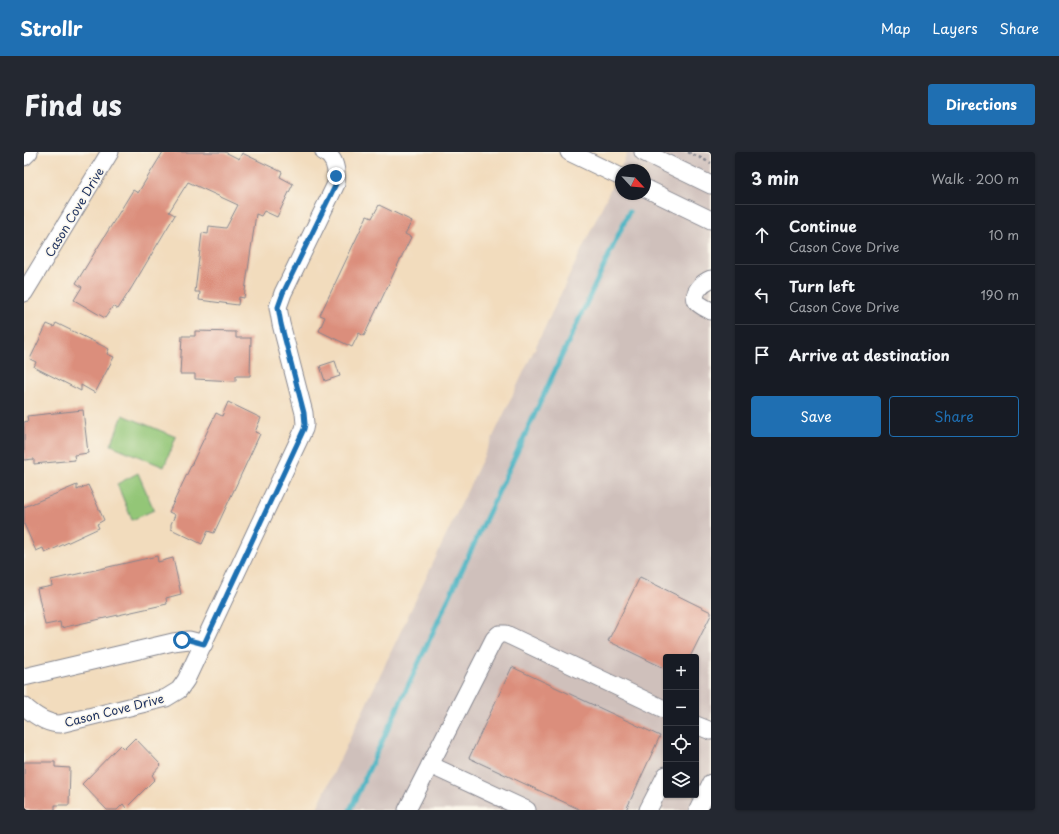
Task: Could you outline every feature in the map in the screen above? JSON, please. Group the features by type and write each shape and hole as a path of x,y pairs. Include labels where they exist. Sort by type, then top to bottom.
{"street":[{"path":"24,157 30,152"},
{"name":"Cason Cove Drive","path":"24,293 110,152"},
{"name":"Cason Cove Drive","path":"24,706 48,722 60,724 166,698 179,690 186,680 304,429 304,413 278,307 283,293 336,184 334,165 328,154 324,152"},
{"path":"569,152 615,174"},
{"path":"642,152 711,185"},
{"path":"651,191 711,220"},
{"path":"711,279 702,284 695,297 696,301 700,305 711,310"},
{"path":"407,810 494,639 499,634 506,634 663,709"},
{"path":"24,676 177,641 189,640 204,644"},
{"path":"698,726 711,732"},
{"path":"430,765 526,810"},
{"path":"648,810 663,781"},
{"path":"698,810 711,783"}],"path":[{"path":"688,152 711,163"}],"shaded area":[{"path":"628,152 711,152 711,810 316,810 615,179 615,200 651,200 651,164 622,164"}],"green space":[{"path":"123,415 176,437 164,467 111,445"},
{"path":"138,473 154,510 132,520 117,484"}],"building":[{"path":"163,152 225,152 239,159 242,153 282,172 280,177 293,184 277,217 264,211 261,216 256,214 244,298 239,297 238,305 199,300 200,292 195,292 202,233 208,234 209,226 226,228 238,205 188,182 169,212 175,215 132,287 118,309 113,306 105,318 74,300 82,287 76,283 133,190 138,193"},
{"path":"379,205 412,221 405,234 411,237 364,336 359,333 352,347 319,331 325,317 320,315 367,216 372,218"},
{"path":"56,323 109,349 107,354 114,357 95,393 81,385 81,391 34,367 36,362 30,359 47,324 54,327"},
{"path":"195,331 236,332 236,338 251,338 250,376 236,376 236,381 195,379 195,374 180,374 182,336 195,336"},
{"path":"335,361 340,376 325,381 320,366"},
{"path":"228,402 261,418 255,432 260,434 214,533 208,531 202,544 171,529 171,524 175,515 169,512 216,413 222,416"},
{"path":"83,410 88,453 74,455 75,460 34,464 34,459 24,460 24,422 28,421 27,416"},
{"path":"77,485 77,490 88,485 104,520 97,524 99,528 45,553 43,548 36,551 24,524 24,507"},
{"path":"157,556 158,562 173,558 181,594 166,598 167,604 61,628 60,622 45,625 37,589 52,586 51,580"},
{"path":"640,577 711,612 711,615 692,654 663,654 663,668 608,641"},
{"path":"512,667 660,736 626,810 581,810 469,758"},
{"path":"135,738 161,765 152,775 155,779 126,808 123,804 117,810 107,810 82,784 120,745 124,749"},
{"path":"24,762 55,762 55,767 70,768 69,805 55,805 55,810 24,810"}],"waterway":[{"path":"350,810 629,212"}],"route":[{"path":"182,640 196,641 204,644 304,429 304,413 278,307 283,293 336,184 336,176"}]}
